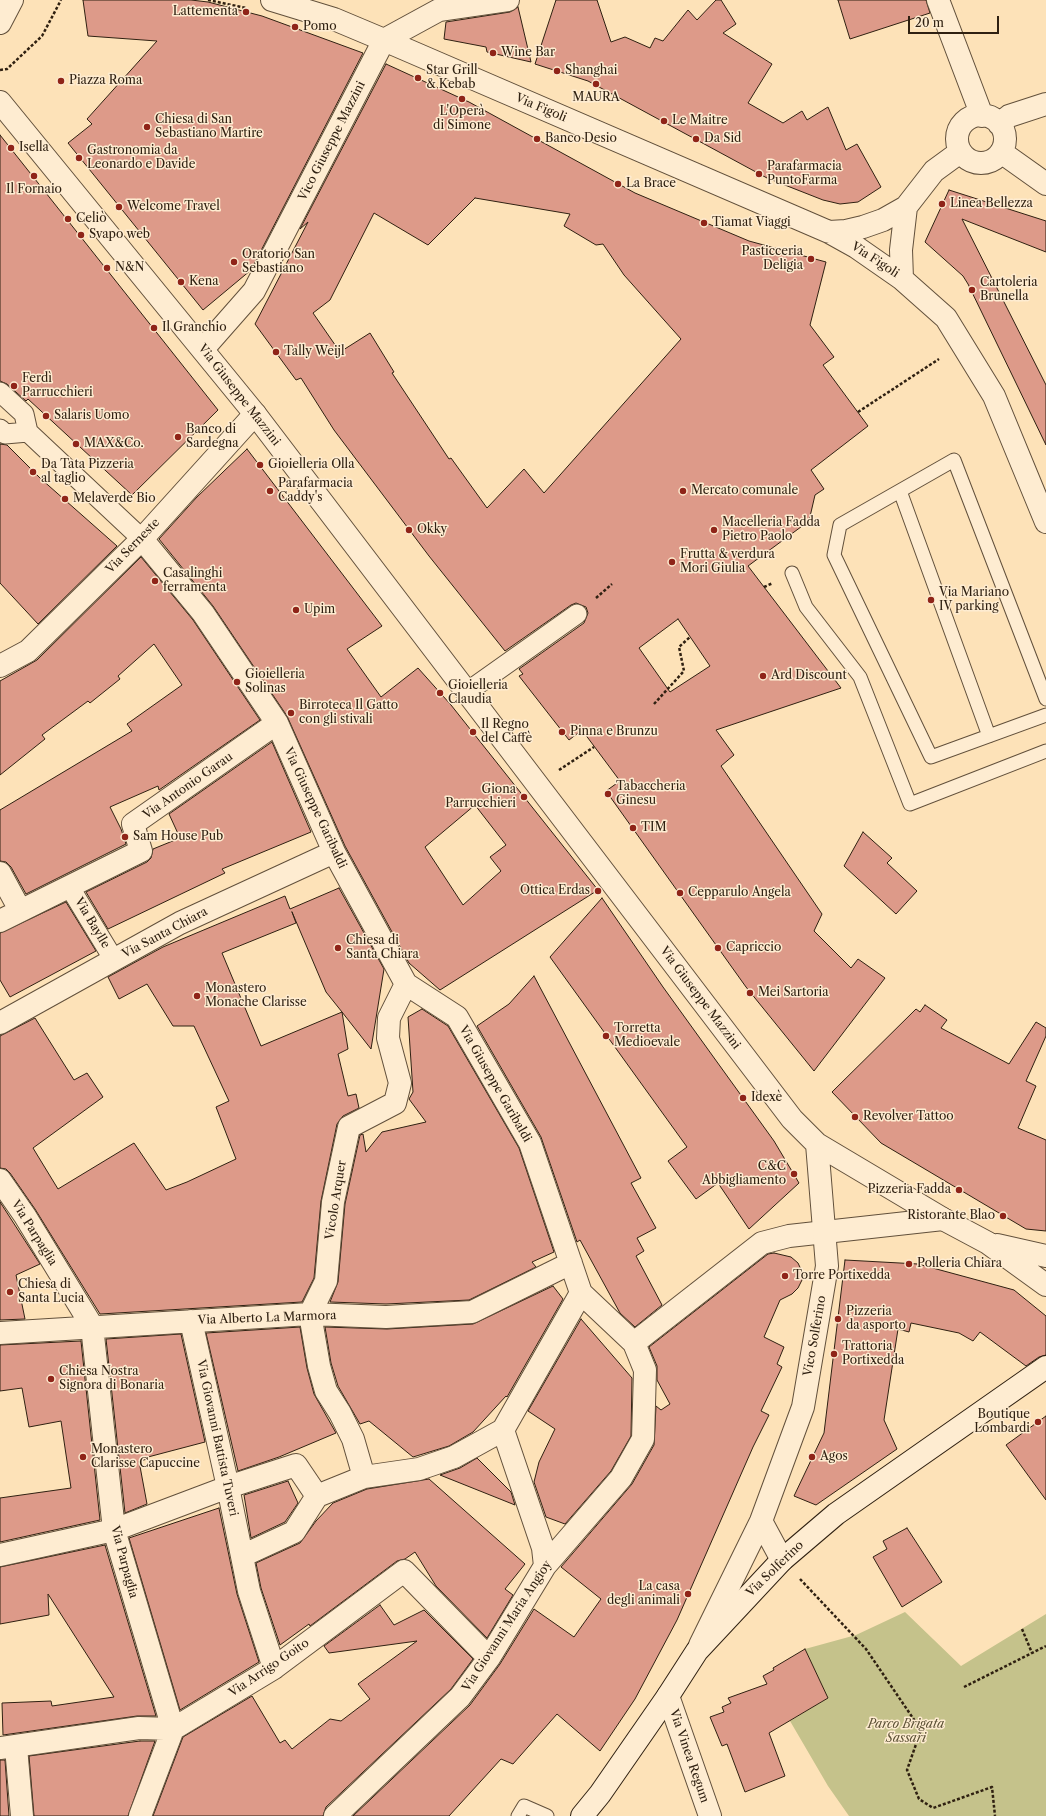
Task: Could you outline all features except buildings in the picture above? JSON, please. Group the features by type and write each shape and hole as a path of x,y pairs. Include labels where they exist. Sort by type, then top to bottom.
{"street":[{"path":"0,23 12,0"},
{"name":"Via Figoli","path":"278,0 334,19 384,40 829,232 902,279"},
{"path":"384,40 439,10 508,0"},
{"path":"938,0 990,120 1005,137 1001,152 996,158 989,162 981,164 966,158 960,152 958,145 958,130 968,119 974,116 990,120 1009,116 1046,104"},
{"name":"Vico Giuseppe Mazzini","path":"203,348 254,292 384,40"},
{"name":"Via Giuseppe Mazzini","path":"1,102 203,348 255,414 792,1119 818,1144 943,1219 988,1243 1046,1285"},
{"name":"Via Figoli","path":"829,232 846,231 863,227 883,220 906,207 934,171 960,152"},
{"path":"1001,152 1046,184"},
{"name":"Via Figoli","path":"902,279 901,250 906,207"},
{"path":"902,279 946,318 961,345 994,396 1046,522"},
{"path":"0,392 24,414 28,432 5,434 0,429"},
{"name":"Via Serneste","path":"0,666 28,651 142,539 255,414"},
{"name":"Via Giuseppe Garibaldi","path":"28,432 142,539 202,613 277,723 334,852 406,984 456,1017 530,1143 581,1294 634,1343"},
{"path":"467,692 577,614"},
{"name":"Via Antonio Garau","path":"0,921 141,851 134,824 277,723"},
{"name":"Via Santa Chiara","path":"0,1023 180,923 334,852"},
{"path":"0,873 20,910"},
{"name":"Via Baylle","path":"69,886 114,960"},
{"name":"Vicolo Arquer","path":"310,1314 326,1282 333,1202 348,1127 395,1103 400,1083 388,1038 388,1018 406,984"},
{"name":"Vico Solferino","path":"697,1651 761,1521 803,1407 827,1266 826,1234 818,1144"},
{"name":"Via Parpaglia","path":"0,1180 25,1216 92,1326 114,1530 173,1729"},
{"path":"634,1343 762,1243 789,1236 826,1234 943,1219"},
{"name":"Via Giuseppe Mazzini","path":"988,1243 1046,1256"},
{"name":"Via Alberto La Marmora","path":"0,1333 92,1326 310,1314 386,1317 472,1312 571,1263"},
{"path":"242,1556 294,1532 317,1496 364,1477 419,1469 454,1457 503,1430 581,1294"},
{"path":"310,1314 319,1366 326,1392 340,1413 353,1439 364,1477"},
{"name":"Via Giovanni Battista Tuveri","path":"191,1321 228,1487 249,1592 274,1668"},
{"name":"Via Giovanni Maria Angioy","path":"335,1816 460,1697 489,1658 545,1566 621,1478 643,1439 644,1370 634,1343"},
{"name":"Via Solferino","path":"582,1816 600,1794 668,1696 697,1651 782,1560 836,1514 1046,1368"},
{"path":"503,1430 543,1548 545,1566"},
{"path":"0,1555 114,1530 228,1487 296,1465 317,1496"},
{"path":"761,1521 782,1560"},
{"name":"Via Arrigo Goito","path":"173,1729 274,1668 404,1570 489,1658"},
{"name":"Via Vinea Regum","path":"668,1696 710,1816"},
{"path":"22,1816 8,1748 139,1728 173,1729 140,1816"}],"lane":[{"path":"1046,699 954,460 840,525 834,555 931,756 1046,715"},
{"path":"900,491 989,736"},
{"path":"792,573 806,608 860,677 910,804 1046,751"},
{"path":"518,1816 524,1806 547,1816"}],"path":[{"path":"0,70 7,69 42,36 61,0"},
{"path":"858,412 961,345"},
{"path":"654,704 684,671 679,647 690,637"},
{"path":"537,785 594,747"},
{"path":"782,1560 866,1649 921,1730 907,1770 919,1799 933,1808 992,1787 995,1816"},
{"path":"1022,1629 1032,1652"},
{"path":"964,1687 1046,1646"}],"green space":[{"name":"Parco Brigata Sassari","path":"905,1612 961,1666 1046,1614 1046,1816 849,1816 828,1786 790,1721 828,1698 805,1649 856,1635"}],"place":[{"name":"Lattementa","path":"246,12"},
{"name":"Pomo","path":"295,27"},
{"name":"Wine Bar","path":"493,53"},
{"name":"Shanghai","path":"557,71"},
{"name":"Star Grill & Kebab","path":"418,78"},
{"name":"Piazza Roma","path":"61,81"},
{"name":"MAURA","path":"596,84"},
{"name":"L'Operà di Simone","path":"462,99"},
{"name":"Le Maitre","path":"664,121"},
{"name":"Chiesa di San Sebastiano Martire","path":"147,127"},
{"name":"Banco Desio","path":"537,139"},
{"name":"Da Sid","path":"696,139"},
{"name":"Isella","path":"11,148"},
{"name":"Gastronomia da Leonardo e Davide","path":"79,158"},
{"name":"Parafarmacia PuntoFarma","path":"759,174"},
{"name":"Il Fornaio","path":"34,176"},
{"name":"La Brace","path":"618,184"},
{"name":"Linea Bellezza","path":"942,204"},
{"name":"Welcome Travel","path":"119,207"},
{"name":"Celiò","path":"68,219"},
{"name":"Tiamat Viaggi","path":"704,223"},
{"name":"Svapo web","path":"81,235"},
{"name":"Pasticceria Deligia","path":"811,259"},
{"name":"Oratorio San Sebastiano","path":"234,262"},
{"name":"N&N","path":"107,268"},
{"name":"Kena","path":"181,282"},
{"name":"Cartoleria Brunella","path":"972,290"},
{"name":"Il Granchio","path":"154,328"},
{"name":"Tally Weijl","path":"276,352"},
{"name":"Ferdì Parrucchieri","path":"14,386"},
{"name":"Salaris Uomo","path":"46,416"},
{"name":"Banco di Sardegna","path":"178,437"},
{"name":"MAX&Co.","path":"76,444"},
{"name":"Gioielleria Olla","path":"260,465"},
{"name":"Da Tata Pizzeria al taglio","path":"33,472"},
{"name":"Parafarmacia Caddy's","path":"270,491"},
{"name":"Mercato comunale","path":"683,491"},
{"name":"Melaverde Bio","path":"65,499"},
{"name":"Okky","path":"409,530"},
{"name":"Macelleria Fadda Pietro Paolo","path":"714,530"},
{"name":"Frutta & verdura Mori Giulia","path":"672,562"},
{"name":"Casalinghi ferramenta","path":"155,581"},
{"name":"Via Mariano IV parking","path":"931,600"},
{"name":"Upim","path":"296,610"},
{"name":"Ard Discount","path":"763,676"},
{"name":"Gioielleria Solinas","path":"237,682"},
{"name":"Gioielleria Claudia","path":"440,693"},
{"name":"Birroteca Il Gatto con gli stivali","path":"291,713"},
{"name":"Il Regno del Caffè","path":"473,732"},
{"name":"Pinna e Brunzu","path":"562,732"},
{"name":"Tabaccheria Ginesu","path":"608,794"},
{"name":"Giona Parrucchieri","path":"524,797"},
{"name":"TIM","path":"633,828"},
{"name":"Sam House Pub","path":"125,837"},
{"name":"Ottica Erdas","path":"598,891"},
{"name":"Cepparulo Angela","path":"680,893"},
{"name":"Chiesa di Santa Chiara","path":"338,948"},
{"name":"Capriccio","path":"718,948"},
{"name":"Mei Sartoria","path":"750,993"},
{"name":"Monastero Monache Clarisse","path":"197,996"},
{"name":"Torretta Medioevale","path":"606,1036"},
{"name":"Idexè","path":"743,1098"},
{"name":"Revolver Tattoo","path":"855,1117"},
{"name":"C&C Abbigliamento","path":"794,1174"},
{"name":"Pizzeria Fadda","path":"959,1190"},
{"name":"Ristorante Blao","path":"1003,1216"},
{"name":"Polleria Chiara","path":"909,1264"},
{"name":"Torre Portixedda","path":"785,1276"},
{"name":"Chiesa di Santa Lucia","path":"10,1292"},
{"name":"Pizzeria da asporto","path":"838,1319"},
{"name":"Trattoria Portixedda","path":"834,1354"},
{"name":"Chiesa Nostra Signora di Bonaria","path":"51,1379"},
{"name":"Boutique Lombardi","path":"1038,1422"},
{"name":"Monastero Clarisse Capuccine","path":"83,1457"},
{"name":"Agos","path":"812,1457"},
{"name":"La casa degli animali","path":"688,1594"}]}
